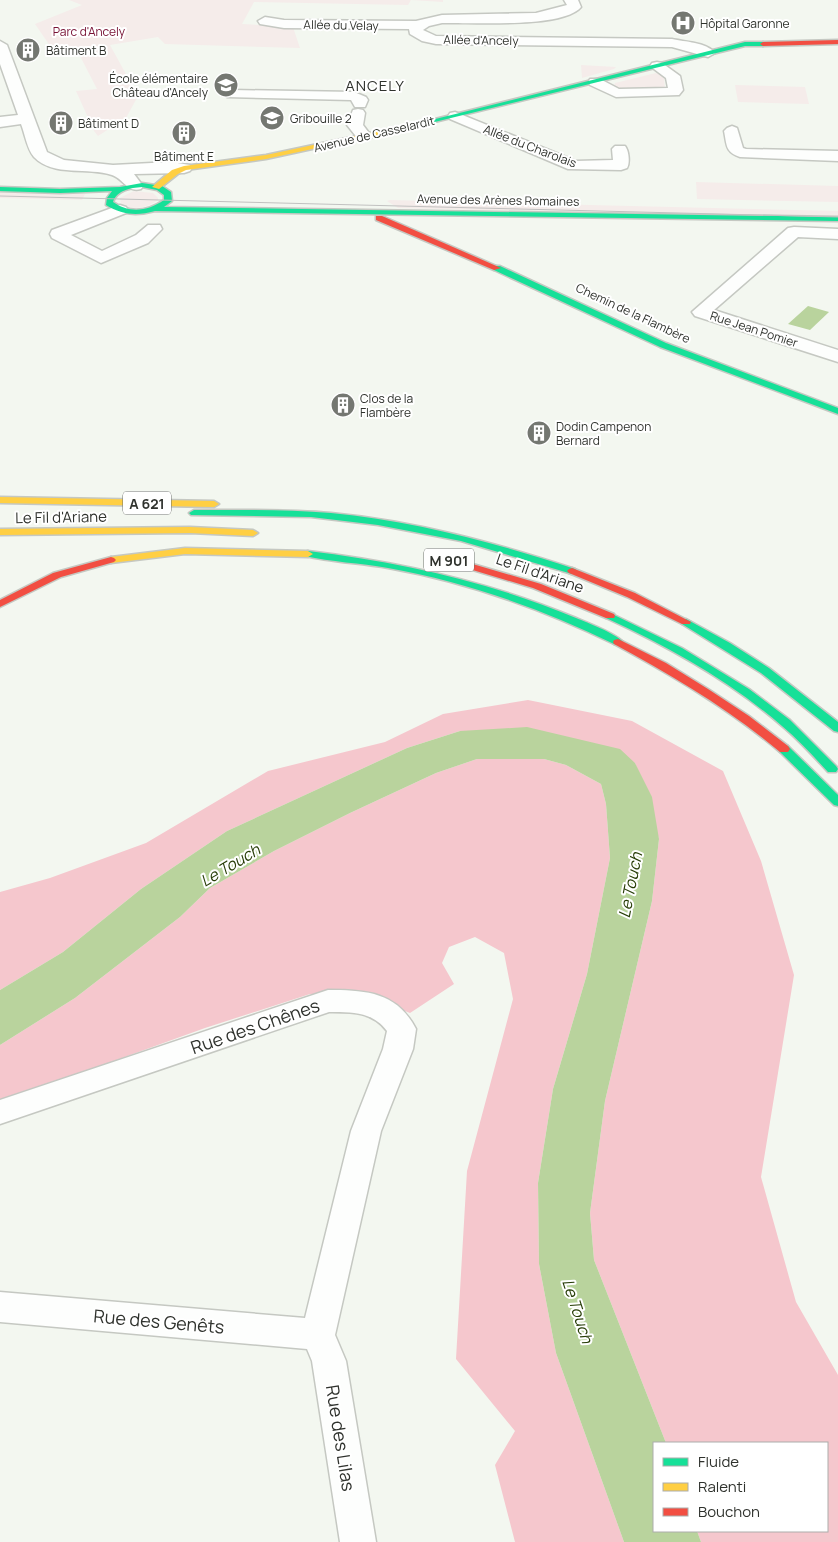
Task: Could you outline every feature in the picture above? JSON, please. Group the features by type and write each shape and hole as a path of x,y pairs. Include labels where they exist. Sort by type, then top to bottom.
{"main road":[{"name":"Avenue de Casselardit","path":"160,189 174,172 184,168 280,154 364,137 708,53 753,44 838,42"},
{"path":"116,208 109,203 110,196 128,187"},
{"path":"0,189 60,191 128,187 184,192"},
{"path":"157,208 170,198 160,189"},
{"path":"0,200 67,202"},
{"name":"Chemin de la Flambère","path":"374,200 388,207 418,234"},
{"path":"94,204 116,208"},
{"path":"612,204 838,210"},
{"name":"Avenue des Arènes Romaines","path":"116,208 141,212 157,208 838,220"},
{"name":"Chemin de la Flambère","path":"366,213 538,285 663,345 838,411"},
{"name":"A 621","path":"0,500 263,506 292,513"},
{"name":"Le Fil d'Ariane","path":"124,514 292,513 356,519 416,528 501,548 591,578 665,611 734,648 806,700 838,728"},
{"name":"Le Fil d'Ariane","path":"0,532 190,530 269,534"},
{"name":"M 901","path":"0,604 65,573 135,556 180,551 319,554 386,564 469,584 534,606 599,632 695,685 740,714 769,736 804,767 838,802"},
{"name":"Le Fil d'Ariane","path":"444,559 506,575 574,599 649,634 719,674 789,726 838,775"}],"street":[{"name":"Allée d'Ancely","path":"571,0 574,7 558,13 502,19 432,20 418,25 415,32 436,40 684,44 708,53"},
{"name":"Allée du Velay","path":"265,21 284,24 418,25"},
{"name":"Allée d'Ancely","path":"662,43 677,47 690,57"},
{"path":"0,45 40,154 46,160 125,173 131,178 128,187"},
{"path":"595,82 616,93 674,92 676,90 672,76 657,66"},
{"path":"232,94 354,96 361,100 355,125 364,137"},
{"name":"Allée du Charolais","path":"455,116 574,166 621,165 620,150"},
{"path":"0,122 27,119"},
{"path":"732,131 736,151 745,154 838,156"},
{"path":"112,170 184,168"},
{"path":"116,208 58,234 101,258 142,239 154,229"},
{"name":"Rue Jean Pomier","path":"838,234 794,232 701,312 838,356"},
{"name":"Rue des Chênes","path":"0,1112 328,1001 361,1002 383,1008 396,1019 402,1029 398,1049 366,1131 318,1335"},
{"name":"Rue des Genêts","path":"0,1307 318,1335"},
{"name":"Rue des Lilas","path":"318,1335 329,1361 358,1542"}],"green space":[{"name":"Parc d'Ancely","path":"69,0 411,0 408,5 254,2 242,24 293,27 300,48 165,44 158,37 110,45 138,96 126,118 98,136 76,91 97,89 80,56 57,56 35,24 82,5"},
{"path":"411,0 443,0 443,2"},
{"path":"581,65 616,67 582,78"},
{"path":"656,73 664,77 665,90 620,89 614,86 615,83"},
{"path":"735,85 805,87 809,104 738,102"},
{"path":"696,182 838,186 838,202 697,199"},
{"path":"134,191 153,193 158,200 140,208 121,204 120,198"},
{"path":"0,192 85,194 82,200 0,198"},
{"path":"387,201 838,211 838,218 398,208"}],"shaded area":[{"path":"528,700 632,721 723,771 761,861 794,975 761,1177 796,1302 838,1375 838,1542 701,1542 697,1532 828,1532 828,1442 666,1442 594,1260 590,1213 605,1101 652,901 659,839 635,763 460,731 407,748 227,831 141,889 63,952 0,990 0,892 50,878 146,843 268,771 385,742 443,714"},
{"path":"477,759 544,759 566,765 601,784 606,804 610,858 587,974 553,1089 538,1183 539,1264 556,1353 624,1542 515,1542 495,1465 515,1431 456,1359 467,1171 513,999 504,953 475,937 449,947 442,963 454,984 410,1013 361,994 310,994 205,1028 0,1102 0,1045 75,998 180,917 210,888 274,851 350,813 436,773"}],"water":[{"path":"808,306 829,312 810,330 788,324"},
{"name":"Le Touch","path":"527,727 620,749 635,763 652,797 659,839 652,901 605,1101 590,1213 594,1260 666,1442 653,1442 653,1532 697,1532 701,1542 624,1542 556,1353 539,1264 538,1183 553,1089 587,974 610,858 606,804 601,784 566,765 544,759 477,759 436,773 274,851 210,888 180,917 75,998 0,1045 0,990 63,952 141,889 227,831 407,748 460,731"}],"tram line":[{"path":"0,196 838,217"}],"traffic: fast":[{"path":"398,129 745,44 763,44"},
{"path":"142,185 159,188 168,194 168,201 154,209 138,212 123,210 109,203 117,191 127,187 142,185"},
{"path":"0,189 60,191 121,189"},
{"path":"157,209 838,219"},
{"path":"497,268 663,345 838,411"},
{"path":"194,513 311,514 378,522 462,539 572,571"},
{"path":"308,554 388,565 467,583 544,609 582,624 618,642"},
{"path":"610,616 679,650 724,677 786,723 832,769"},
{"path":"686,622 765,671 838,728"},
{"path":"784,749 838,802"}],"traffic: slow":[{"path":"156,187 175,172 184,168 266,157 398,129"},
{"path":"0,500 214,504"},
{"path":"0,532 190,530 253,533"},
{"path":"111,560 185,551 308,554"}],"traffic: jam":[{"path":"763,44 838,42"},
{"path":"379,218 497,268"},
{"path":"0,604 57,575 111,560"},
{"path":"459,563 537,586 610,616"},
{"path":"572,571 631,595 686,622"},
{"path":"618,642 725,704 784,749"}],"place":[{"name":"Hôpital Garonne","path":"683,23"},
{"name":"Bâtiment B","path":"28,50"},
{"name":"École élémentaire Château d'Ancely","path":"226,85"},
{"name":"Gribouille 2","path":"272,118"},
{"name":"Bâtiment D","path":"61,123"},
{"name":"Bâtiment E","path":"184,133"},
{"name":"Clos de la Flambère","path":"343,405"},
{"name":"Dodin Campenon Bernard","path":"539,433"}],"district":[{"name":"ANCELY","path":"375,85"}]}
